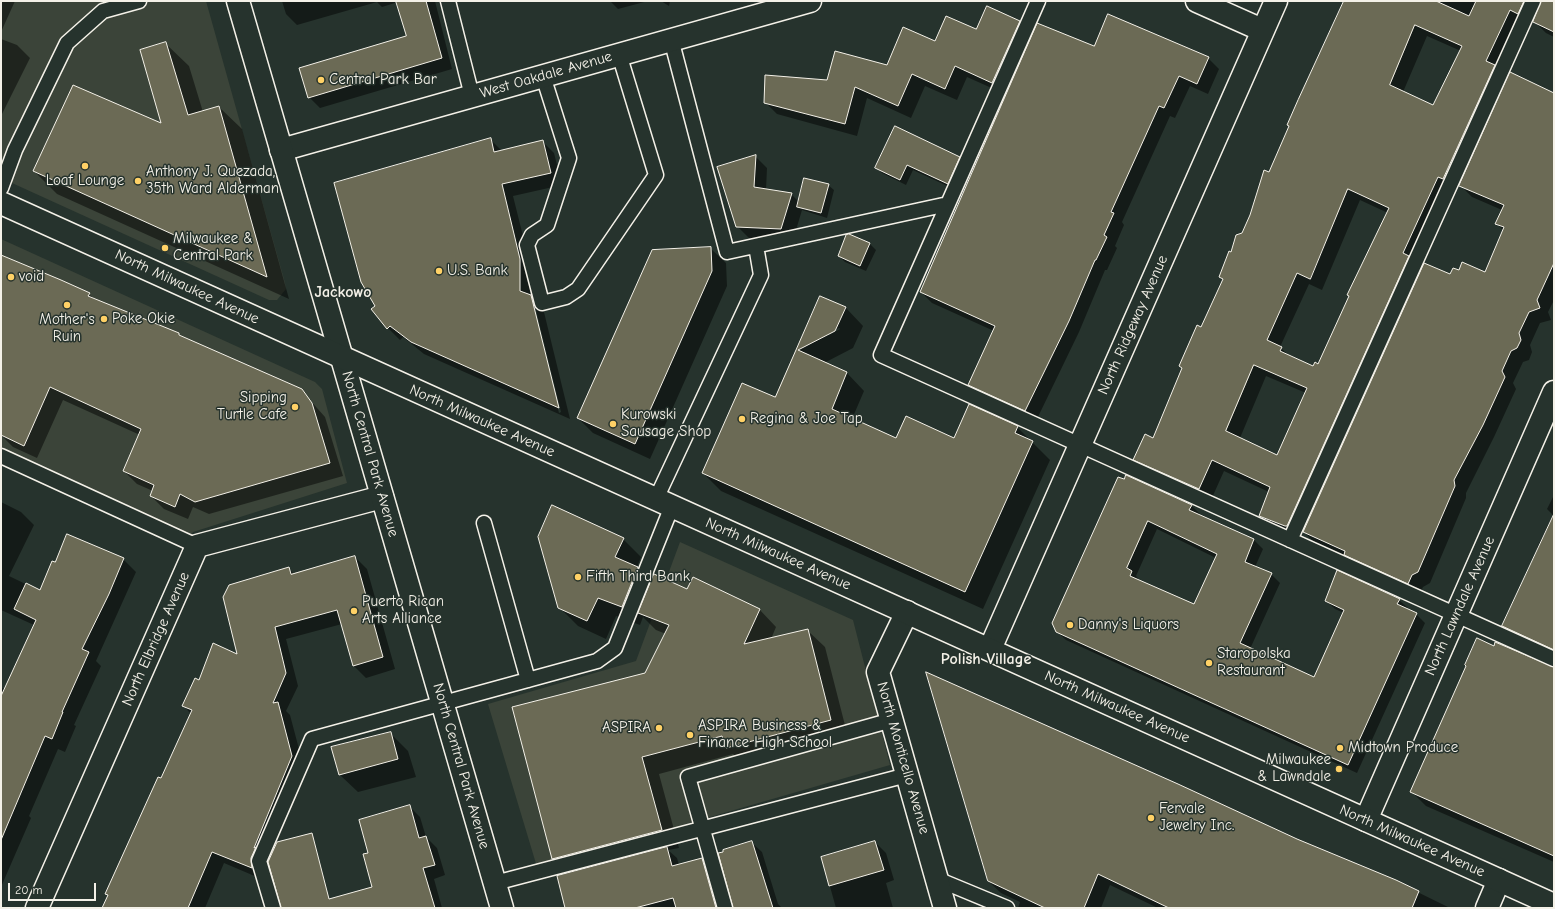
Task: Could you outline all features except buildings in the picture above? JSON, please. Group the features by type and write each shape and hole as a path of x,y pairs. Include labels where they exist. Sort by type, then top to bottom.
{"street":[{"name":"North Central Park Avenue","path":"238,1 502,908"},
{"name":"West Oakdale Avenue","path":"282,150 810,1"},
{"path":"1198,1 1262,30"},
{"name":"North Ridgeway Avenue","path":"990,649 1276,1"},
{"name":"North Milwaukee Avenue","path":"1,203 1554,905"},
{"name":"North Lawndale Avenue","path":"1366,820 1554,392"},
{"path":"197,546 382,496"},
{"name":"North Elbridge Avenue","path":"37,908 197,546"},
{"name":"North Monticello Avenue","path":"907,612 878,672 946,908"},
{"path":"1487,908 1499,880"}],"lane":[{"path":"1,188 15,150 67,43 103,11 139,1"},
{"path":"448,1 472,96"},
{"path":"1038,1 881,355 1554,659"},
{"path":"1290,540 1533,1"},
{"path":"671,39 727,252 948,204"},
{"path":"543,76 569,158 547,225 532,235 527,245 542,303 566,297 578,289 656,175 619,54"},
{"path":"272,908 259,861 312,739 597,661 615,648 664,502 761,275 756,246"},
{"path":"1,456 197,546"},
{"path":"484,523 528,680"},
{"path":"725,908 688,777 892,720"},
{"path":"495,883 907,775"},
{"path":"937,879 1008,908"}],"shaded area":[{"path":"1,1 206,1 285,283 286,289 277,300 269,300 1,178"},
{"path":"1,239 315,382 322,389 347,483 193,532 187,542 1,456"},
{"name":"ASPIRA Business & Finance High School","path":"680,542 853,620 890,765 537,867 488,704 636,661"}],"place":[{"name":"Central Park Bar","path":"321,80"},
{"name":"Loaf Lounge","path":"85,166"},
{"name":"Anthony J. Quezada, 35th Ward Alderman","path":"138,181"},
{"name":"Milwaukee & Central Park","path":"165,248"},
{"name":"U.S. Bank","path":"439,271"},
{"name":"void","path":"11,277"},
{"name":"Mother's Ruin","path":"67,305"},
{"name":"Poke Okie","path":"104,319"},
{"name":"Sipping Turtle Cafe","path":"295,407"},
{"name":"Regina & Joe Tap","path":"742,419"},
{"name":"Kurowski Sausage Shop","path":"613,424"},
{"name":"Fifth Third Bank","path":"578,577"},
{"name":"Puerto Rican Arts Alliance","path":"354,611"},
{"name":"Danny's Liquors","path":"1070,625"},
{"name":"Staropolska Restaurant","path":"1209,663"},
{"name":"ASPIRA","path":"659,728"},
{"name":"ASPIRA Business & Finance High School","path":"690,735"},
{"name":"Midtown Produce","path":"1340,748"},
{"name":"Milwaukee & Lawndale","path":"1339,769"},
{"name":"Fervale Jewelry Inc.","path":"1151,818"}],"district":[{"name":"Jackowo","path":"343,292"},
{"name":"Polish Village","path":"986,659"}]}
